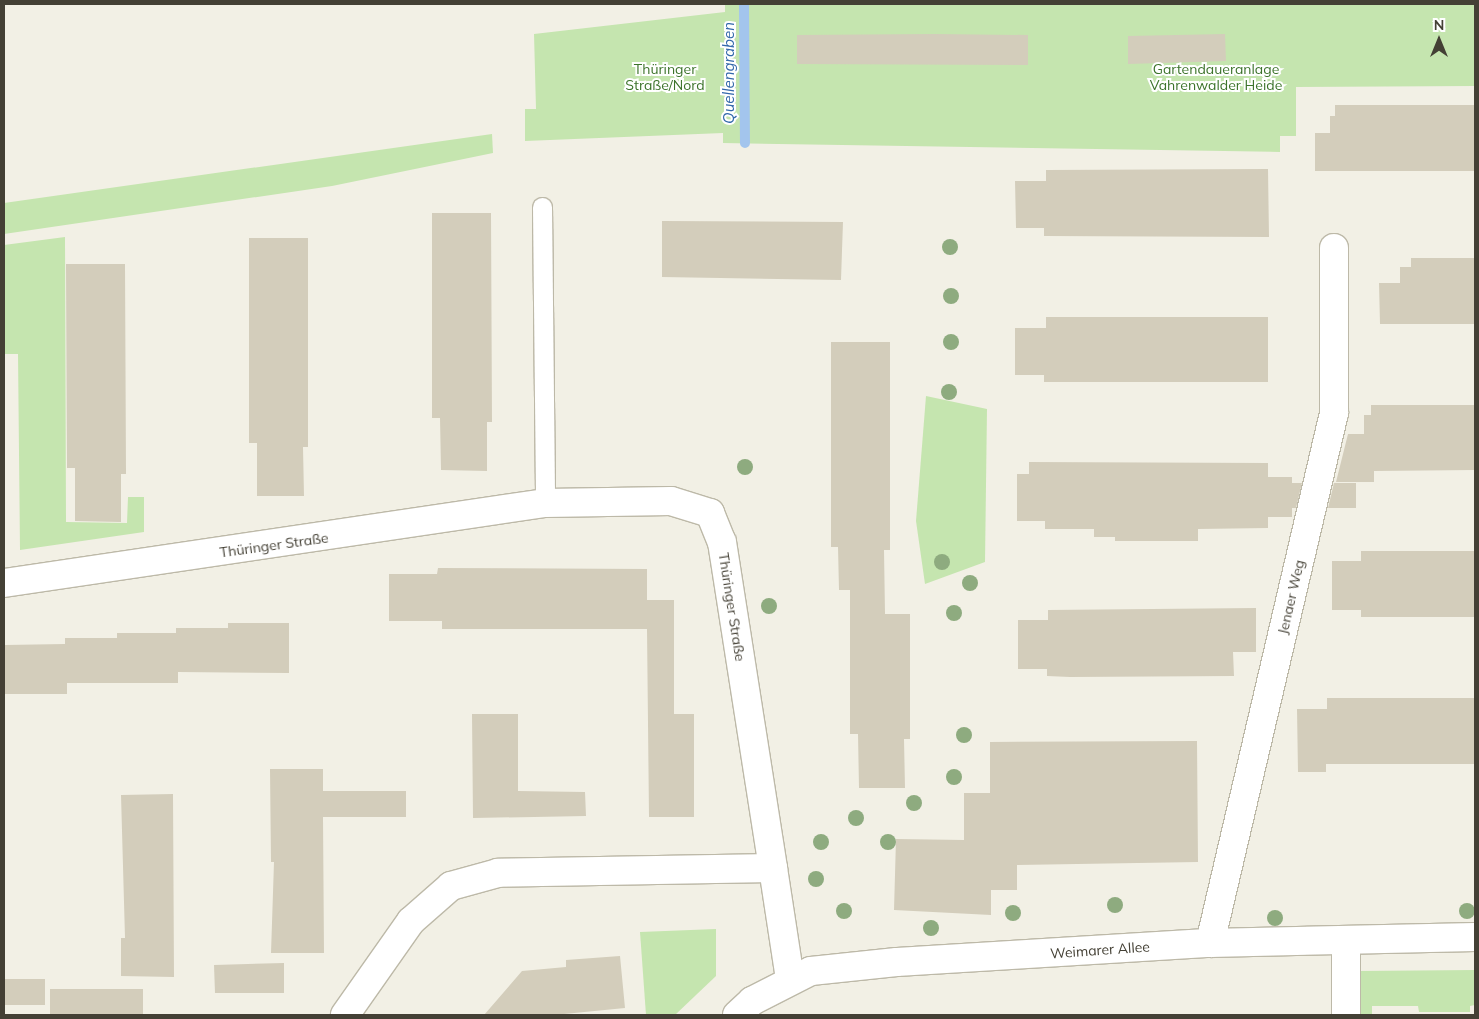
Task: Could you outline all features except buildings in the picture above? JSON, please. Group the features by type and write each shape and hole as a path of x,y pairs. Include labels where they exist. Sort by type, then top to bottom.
{"street":[{"name":"Jenaer Weg","path":"1210,943 1334,413 1334,248"},
{"name":"Thüringer Straße","path":"4,583 545,503 671,501 710,513 722,542 790,979"},
{"path":"345,1015 411,922 452,886 498,873 773,868"},
{"name":"Weimarer Allee","path":"737,1015 752,1001 790,979 811,971 897,962 1210,943 1475,937"},
{"path":"1346,940 1346,1015"}],"lane":[{"path":"542,207 545,503"}],"green space":[{"name":"Gartendaueranlage Vahrenwalder Heide","path":"725,4 1475,4 1475,86 1296,87 1296,136 1280,136 1280,152 723,143 723,133 525,141 525,109 536,109 534,34 725,12"},
{"path":"492,134 493,153 332,186 4,234 4,203"},
{"path":"65,237 66,522 127,523 128,497 144,497 144,532 20,550 18,354 4,354 4,245"},
{"path":"926,396 987,409 985,562 925,584 916,521"},
{"path":"716,929 716,976 675,1015 646,1015 640,932"},
{"path":"1475,970 1475,1005 1470,1006 1470,1012 1419,1012 1418,1006 1372,1006 1372,1015 1359,1015 1358,971"}],"waterway":[{"name":"Quellengraben","path":"744,4 745,143"}],"park label":[{"name":"Thüringer Straße/Nord","path":"665,78"}]}
